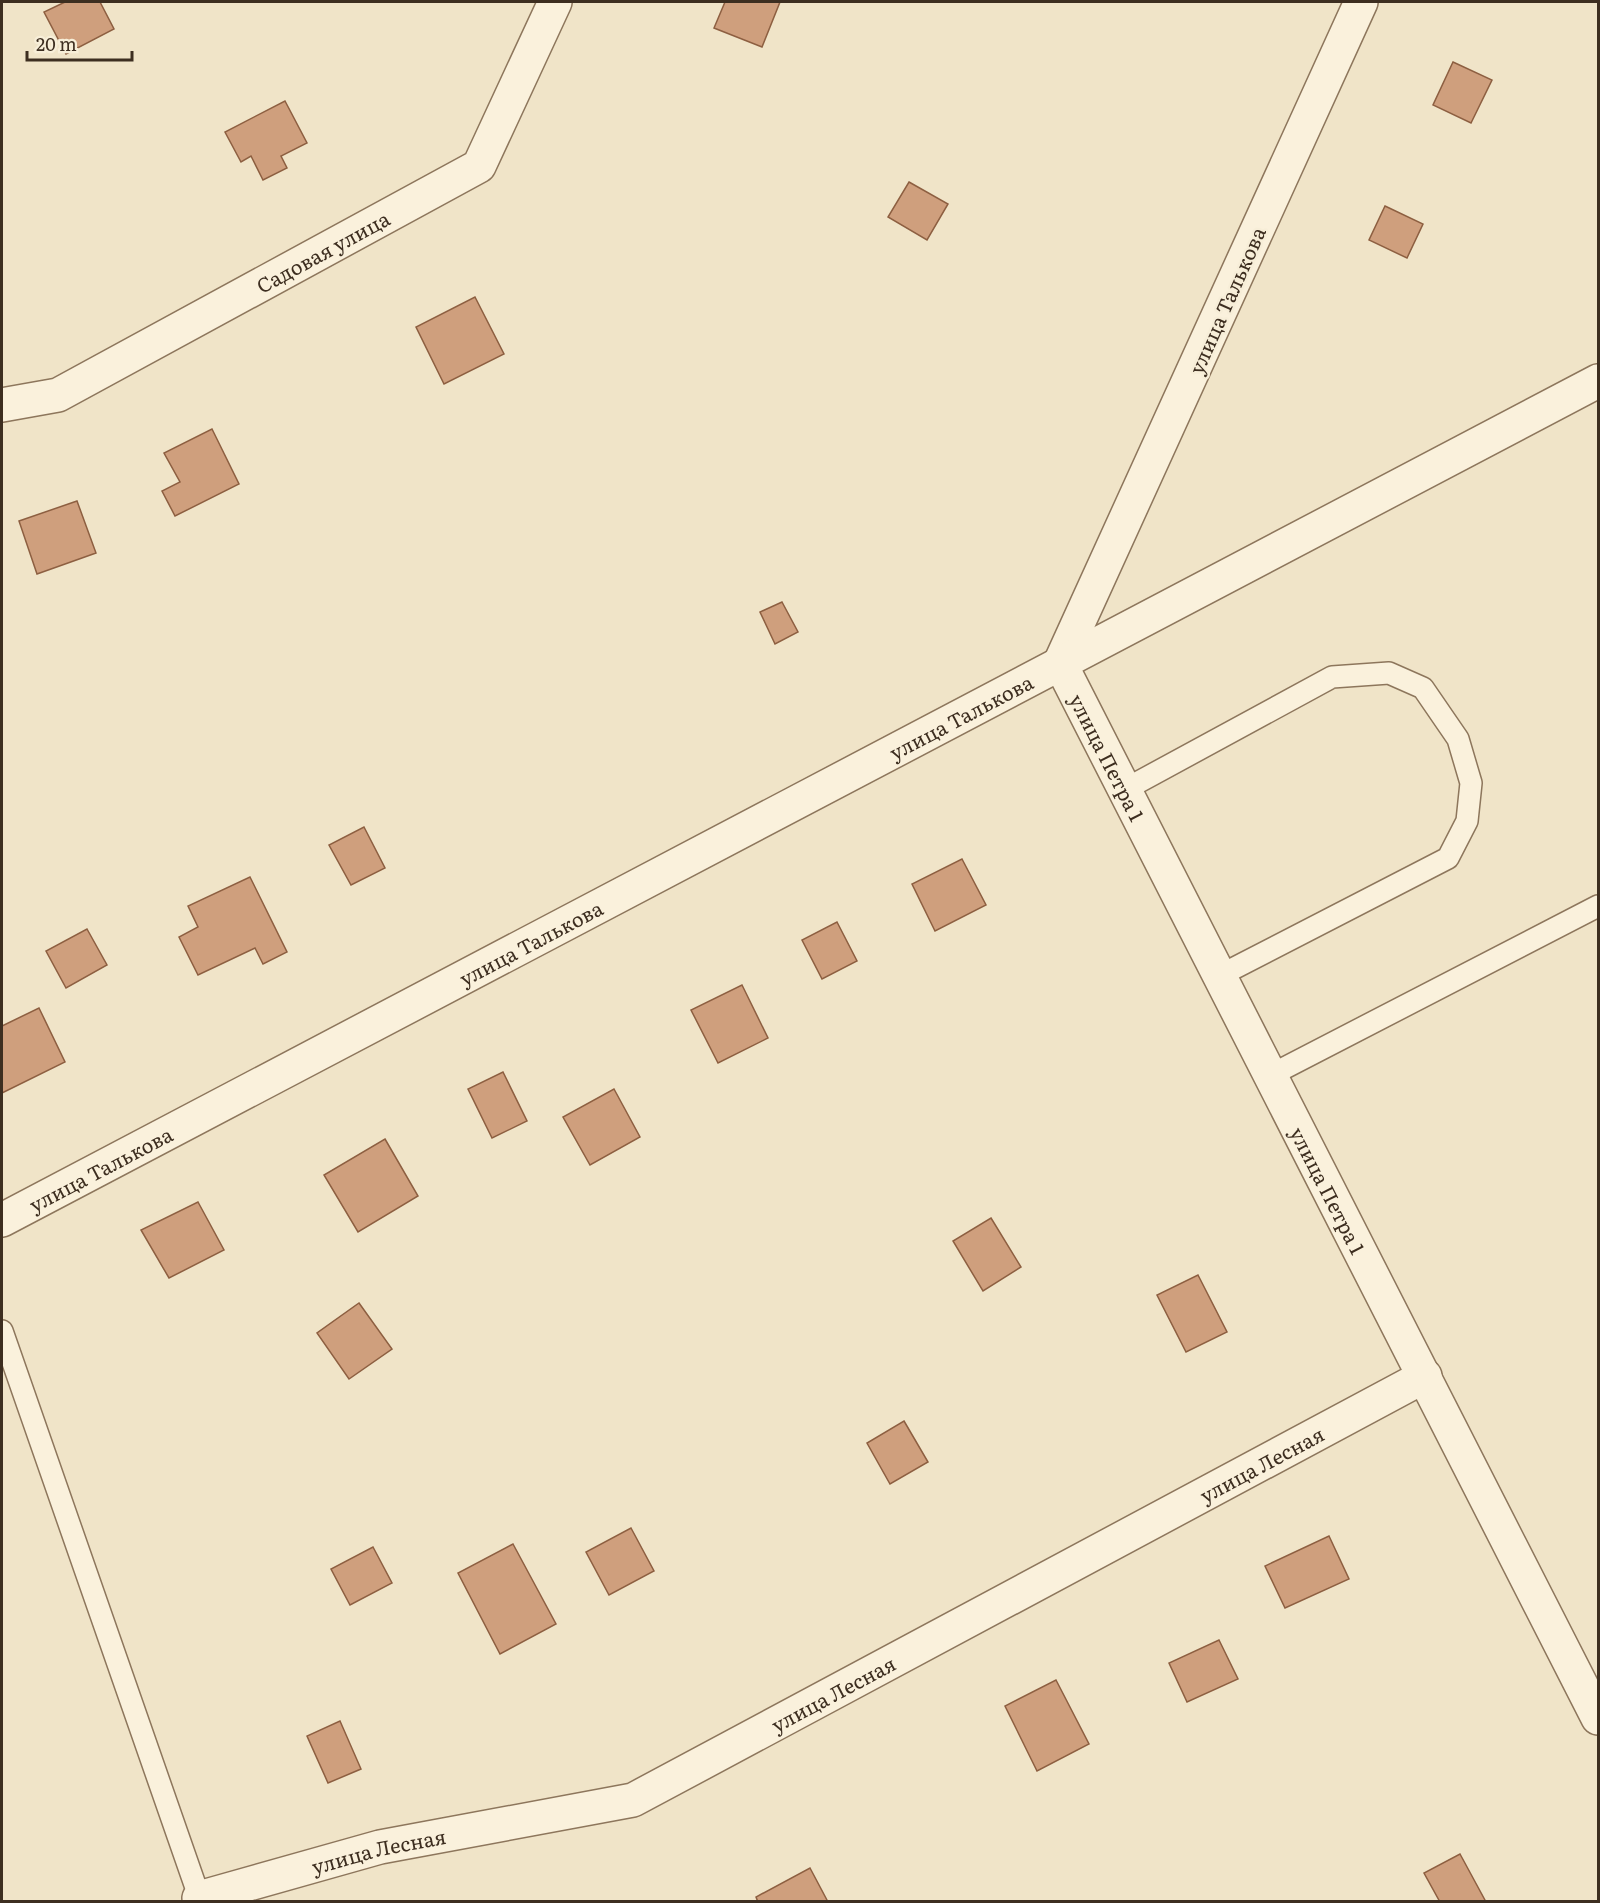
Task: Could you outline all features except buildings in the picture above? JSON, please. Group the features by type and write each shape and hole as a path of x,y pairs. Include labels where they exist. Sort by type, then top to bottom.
{"street":[{"name":"Садовая улица","path":"2,405 58,395 479,166 555,2"},
{"name":"улица Талькова","path":"1060,663 1361,2"},
{"name":"улица Талькова","path":"2,1220 1599,381"},
{"name":"улица Петра 1","path":"1060,663 1599,1718"},
{"name":"улица Лесная","path":"200,1900 380,1847 633,1800 1425,1376"}],"lane":[{"path":"1124,790 1332,676 1389,673 1423,688 1458,739 1471,783 1467,821 1448,858 1219,976"},
{"path":"1269,1076 1599,906"},
{"path":"2,1331 200,1900"}]}
